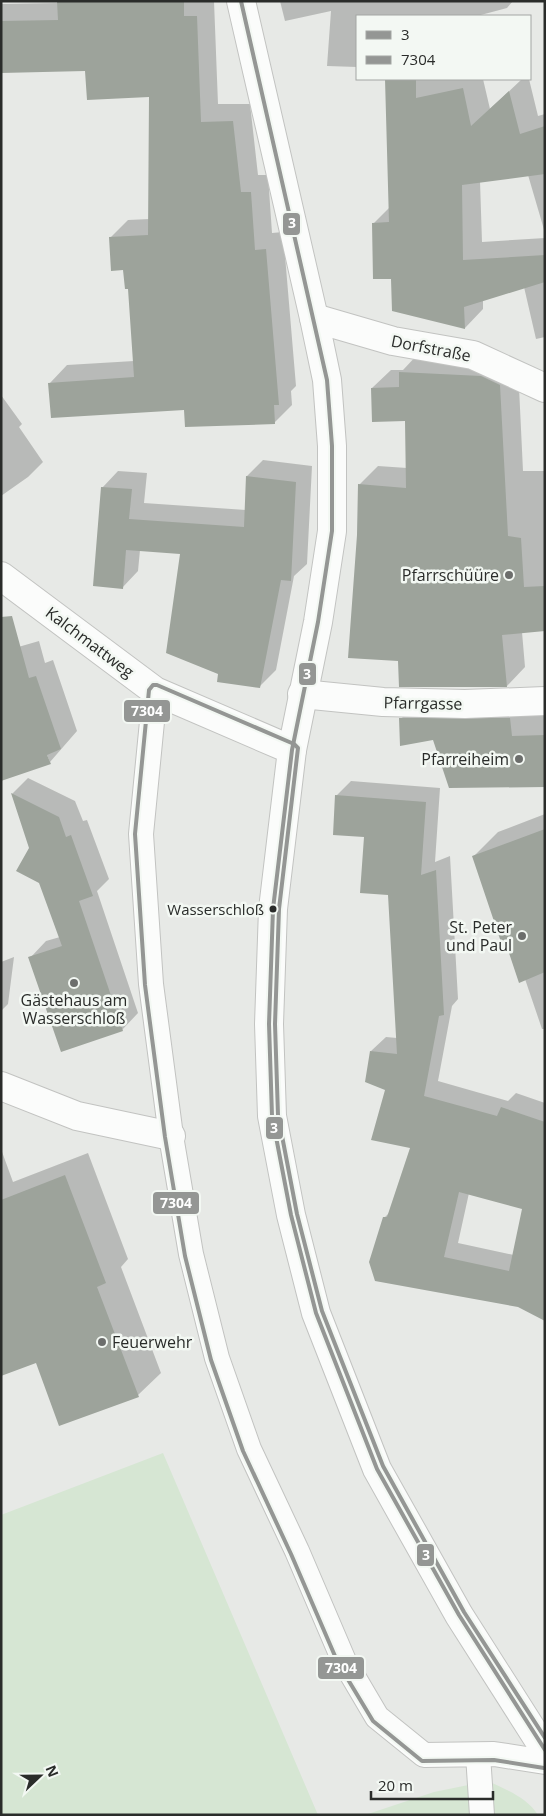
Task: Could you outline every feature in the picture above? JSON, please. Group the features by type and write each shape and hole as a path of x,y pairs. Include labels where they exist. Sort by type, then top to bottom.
{"street":[{"path":"241,1 327,380 332,446 332,530 318,622 292,750 273,909 269,1024 272,1116 291,1215 316,1313 377,1469 459,1615 545,1750"},
{"name":"Dorfstraße","path":"314,318 393,341 473,355 545,388"},
{"name":"Kalchmattweg","path":"1,576 155,691 292,750"},
{"name":"Pfarrgasse","path":"302,694 382,702 464,704 545,701"},
{"path":"1,1086 77,1116 171,1136"}],"lane":[{"path":"155,691 141,834 150,984 171,1136 191,1254 217,1358 249,1450 297,1551 344,1661 377,1717 424,1756 494,1754 545,1762"},
{"path":"478,1754 482,1815"}],"green space":[{"path":"163,1453 318,1815 1,1815 1,1515"},
{"path":"488,1781 522,1799 538,1815 365,1815 434,1792"}],"building":[{"path":"57,1 184,1 184,16 197,16 201,122 233,121 241,192 251,192 255,250 266,249 279,405 274,405 275,424 185,427 184,410 51,418 48,383 134,377 128,289 125,289 123,270 111,271 109,237 148,235 149,97 87,100 85,71 1,73 1,21 58,20"},
{"path":"385,80 416,80 416,98 463,88 471,126 509,91 520,134 545,126 545,174 462,185 463,260 545,255 545,282 464,307 465,329 392,311 391,279 373,279 372,223 389,222"},
{"path":"399,372 481,376 500,385 508,536 521,538 524,587 545,586 545,631 502,635 507,687 399,687 398,661 348,658 357,535 358,484 406,488 405,421 372,422 371,388 399,387"},
{"path":"246,476 296,482 291,581 281,580 260,688 217,682 218,674 166,653 180,554 126,550 123,589 93,586 101,487 132,489 129,519 244,527"},
{"path":"12,616 29,678 36,676 61,749 47,755 51,764 1,781 1,617"},
{"path":"399,718 510,718 512,736 545,735 545,787 449,788 433,740 400,746"},
{"path":"11,793 59,817 66,837 71,835 93,896 79,901 123,1031 61,1052 28,957 62,946 39,883 16,871 29,848"},
{"path":"335,795 426,802 421,875 436,870 444,1015 439,1016 424,1096 497,1116 501,1107 545,1122 545,1321 518,1307 375,1281 369,1262 383,1217 387,1217 410,1148 371,1140 385,1090 365,1082 370,1051 397,1054 388,895 360,893 364,837 333,835","holes":["459,1192 522,1209 509,1271 444,1257"]},
{"name":"St. Peter und Paul","path":"545,829 545,972 519,983 505,941 501,942 472,856"},
{"path":"65,1175 106,1283 97,1287 139,1397 59,1426 36,1363 1,1376 1,1200"}],"transit line":[{"name":"3","path":"241,1 327,380 332,446 332,531 318,622 292,750 273,909 269,1024 272,1116 291,1215 316,1313 377,1469 459,1615 545,1750"},
{"name":"7304","path":"544,1768 494,1760 422,1761 373,1721 338,1663 291,1554 243,1451 211,1360 185,1256 165,1137 145,985 135,834 149,690 153,685 157,685 294,744 298,748 279,909 275,1024 278,1115 297,1214 322,1311 383,1466 464,1612 545,1738"}],"place":[{"name":"Pfarrschüüre","path":"509,575"},
{"name":"Pfarreiheim","path":"519,759"},
{"name":"Wasserschloß","path":"273,909"},
{"name":"St. Peter und Paul","path":"522,936"},
{"name":"Gästehaus am Wasserschloß","path":"74,983"},
{"name":"Feuerwehr","path":"102,1342"}]}
